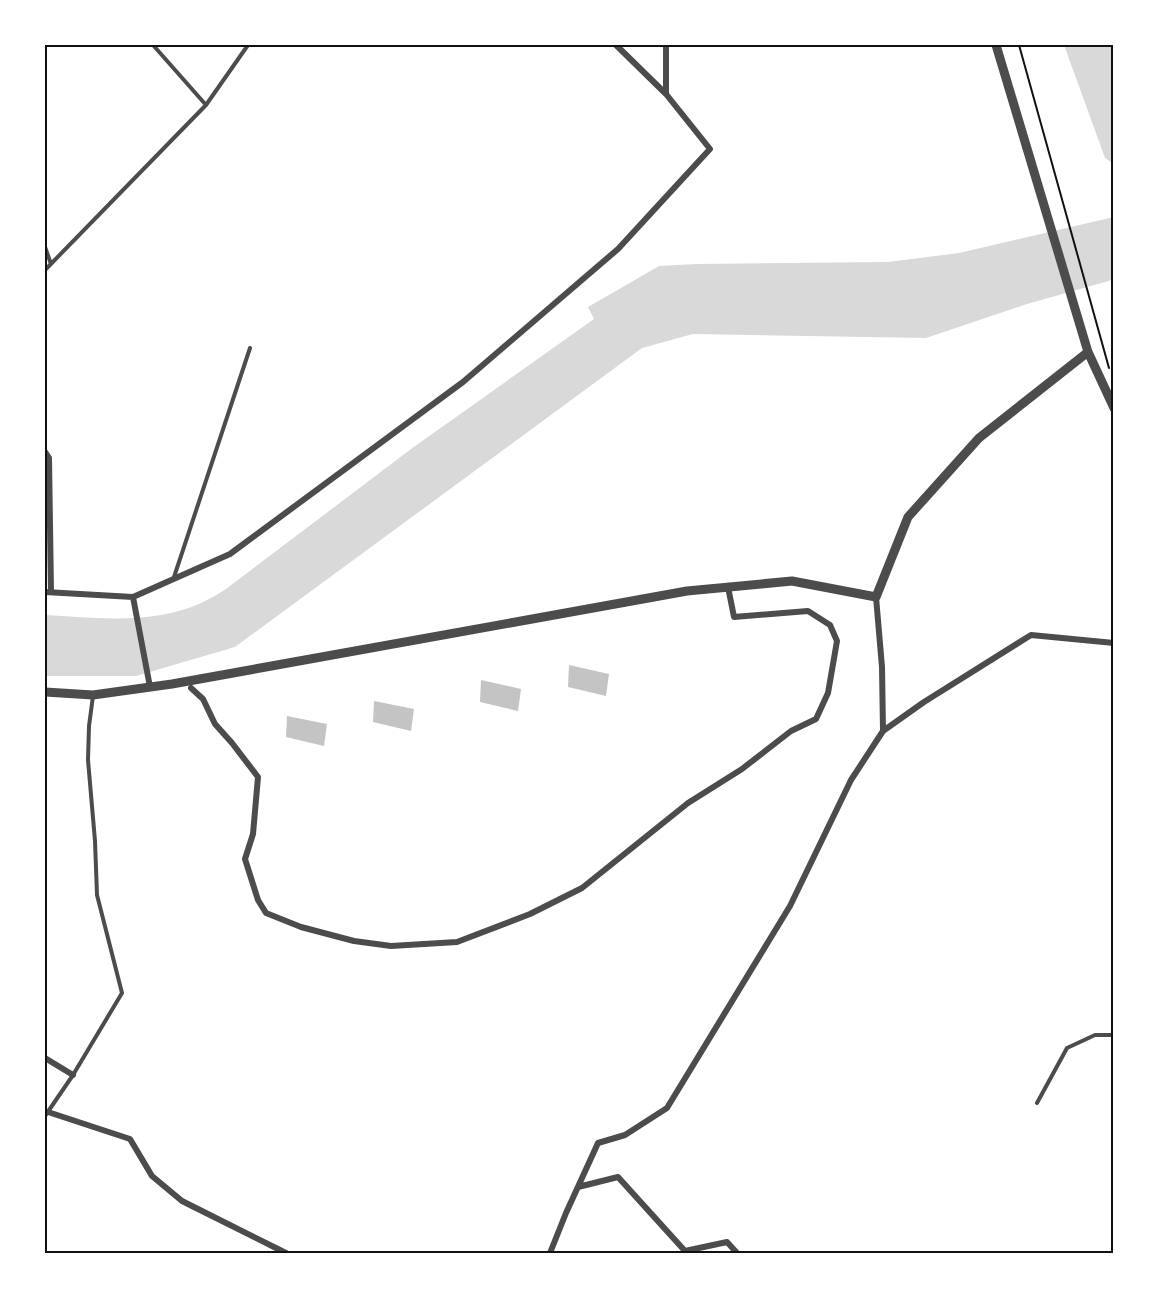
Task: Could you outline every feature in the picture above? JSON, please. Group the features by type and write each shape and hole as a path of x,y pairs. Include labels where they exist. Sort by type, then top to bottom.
{"street":[{"path":"45,452 49,458 48,592 133,597 230,554 464,382 618,249 710,149 666,94 616,45"},
{"path":"666,45 666,94"},
{"path":"996,45 1088,352 1114,408"},
{"path":"883,731 882,667 876,597 908,518 979,438 1088,352"},
{"path":"45,692 93,695 172,684 687,591 792,581 876,597"},
{"path":"191,688 203,699 215,724 258,777 252,834 245,859 258,900 266,913 301,927 354,941 391,946 457,942 530,914 582,888 688,803 742,769 791,731 816,719 828,693 837,641 830,624 808,611 734,617 729,587"},
{"path":"133,597 150,687"},
{"path":"550,1253 598,1143 625,1135 667,1108 790,906 851,780 883,731 924,702 1031,635 1114,643"},
{"path":"45,1058 73,1076"},
{"path":"46,1114 130,1138 152,1176 182,1201 286,1253"},
{"path":"578,1186 618,1177 685,1251 727,1242 737,1253"}],"lane":[{"path":"153,45 206,105"},
{"path":"45,270 206,105 249,45"},
{"path":"45,247 51,264"},
{"path":"173,581 250,348"},
{"path":"172,684 191,688"},
{"path":"46,1114 73,1076 122,993 97,895 88,760 93,695"},
{"path":"1037,1103 1067,1048 1095,1035 1114,1035"}],"path":[{"path":"1019,45 1110,374"}],"shaded area":[{"path":"1064,45 1114,45 1114,164 1105,158"},
{"path":"1114,217 1114,278 1112,280 1027,304 926,338 693,334 642,348 235,647 136,676 45,676 45,615 124,618 164,615 183,610 214,596 411,449 594,319 588,307 659,266 888,262 959,253"}],"building":[{"path":"569,665 609,674 606,696 568,687"},
{"path":"481,680 521,689 518,711 480,702"},
{"path":"374,701 414,709 411,731 373,722"},
{"path":"287,716 327,724 324,746 286,737"}]}
